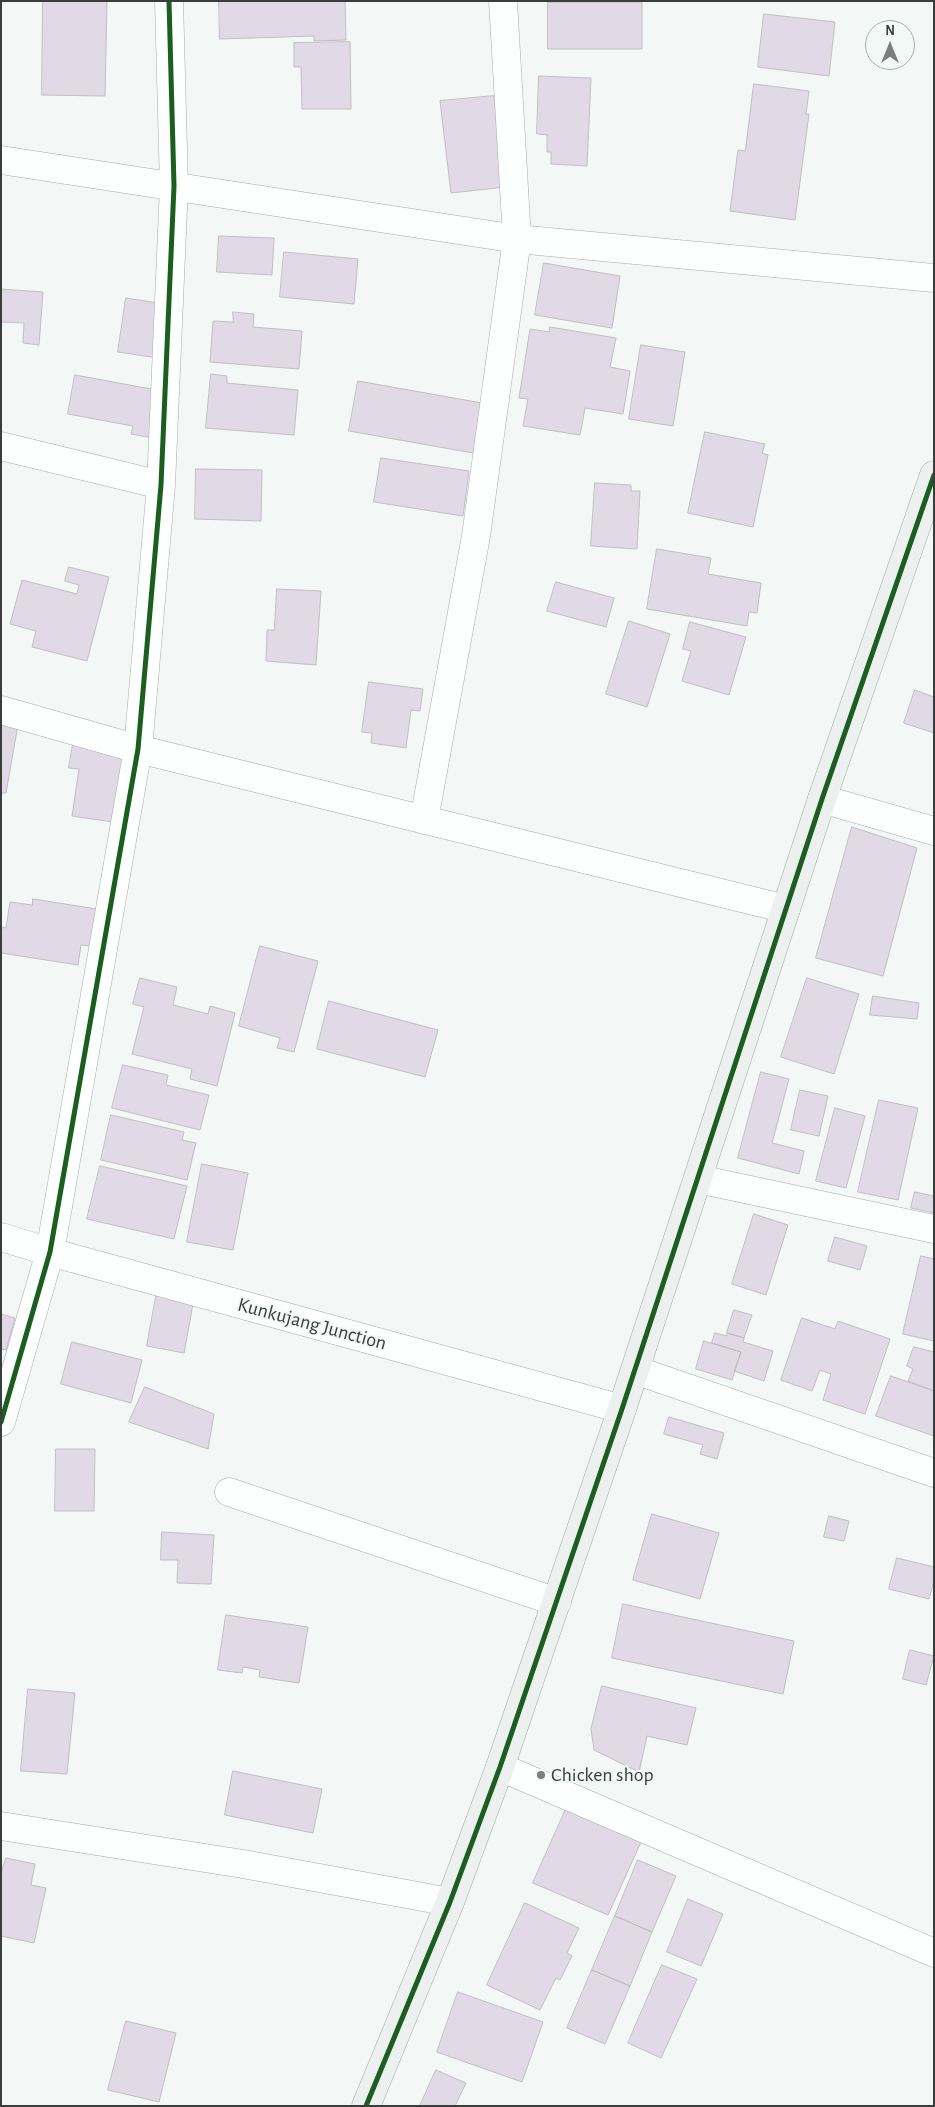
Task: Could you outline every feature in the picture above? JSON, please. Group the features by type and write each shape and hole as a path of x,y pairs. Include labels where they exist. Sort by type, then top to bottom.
{"street":[{"path":"1,1422 50,1252 138,749 161,485 174,186 169,1"},
{"path":"424,820 476,536 517,239 503,1"},
{"path":"1,160 517,239 934,278"},
{"path":"1,446 161,485"},
{"path":"366,2106 450,1902 500,1767 635,1370 822,799 934,475"},
{"path":"1,710 138,749 786,909"},
{"path":"822,799 934,831"},
{"path":"698,1180 934,1229"},
{"name":"Kunkujang Junction","path":"1,1237 622,1409"},
{"path":"635,1370 934,1472"},
{"path":"229,1492 556,1602"},
{"path":"500,1767 934,1953"},
{"path":"1,1826 243,1864 450,1902"}],"building":[{"path":"43,1 107,1 105,96 42,95"},
{"path":"219,1 345,1 346,40 314,41 314,36 220,39"},
{"path":"548,2 642,2 642,49 548,49"},
{"path":"764,14 835,22 829,76 758,67"},
{"path":"350,42 351,109 302,109 301,67 294,67 294,43"},
{"path":"539,76 591,78 587,166 551,164 551,152 547,152 547,135 537,134"},
{"path":"754,84 809,91 806,114 809,114 795,220 730,211 738,150 745,151"},
{"path":"494,96 505,187 451,193 440,101"},
{"path":"219,236 274,238 272,275 217,272"},
{"path":"284,252 358,259 354,304 280,297"},
{"path":"544,263 620,276 612,328 535,315"},
{"path":"1,289 43,292 39,345 23,343 24,323 1,322"},
{"path":"126,298 165,304 158,358 118,352"},
{"path":"233,312 254,314 253,327 302,331 299,369 210,362 213,321 233,322"},
{"path":"550,327 616,338 610,367 630,371 623,414 585,408 580,435 523,426 528,399 519,398 530,329 549,332"},
{"path":"641,345 685,352 673,426 629,419"},
{"path":"211,374 227,376 227,383 298,390 294,435 206,428"},
{"path":"75,375 162,391 153,438 131,434 133,426 68,414"},
{"path":"358,381 482,403 473,453 349,431"},
{"path":"705,432 765,444 762,453 768,455 753,527 688,513"},
{"path":"381,458 469,471 463,516 374,502"},
{"path":"196,469 262,470 261,521 195,519"},
{"path":"595,483 631,485 631,491 640,491 637,549 591,546"},
{"path":"657,549 711,558 708,574 761,583 757,613 749,612 747,626 647,609"},
{"path":"69,567 109,577 87,661 32,647 36,631 10,624 22,580 77,594 79,585 65,581"},
{"path":"556,582 614,598 606,627 547,611"},
{"path":"277,589 321,591 316,665 266,661 267,630 274,630"},
{"path":"629,621 670,634 647,707 606,694"},
{"path":"690,622 746,637 729,695 682,681 691,651 683,649"},
{"path":"369,682 423,689 420,711 411,710 406,748 371,743 372,733 362,732"},
{"path":"915,690 934,697 934,733 904,723"},
{"path":"1,716 19,719 6,793 1,793"},
{"path":"74,738 125,746 113,822 72,816 79,769 69,768"},
{"path":"852,827 917,848 883,976 816,958"},
{"path":"33,899 97,909 91,946 81,945 78,965 1,953 1,927 6,928 10,902 32,905"},
{"path":"260,946 318,961 294,1052 277,1048 280,1038 239,1026"},
{"path":"140,978 177,987 173,1005 208,1014 210,1006 235,1013 217,1086 190,1079 192,1069 132,1054 144,1007 133,1004"},
{"path":"807,978 859,994 834,1074 781,1057"},
{"path":"873,996 919,1003 917,1019 870,1015"},
{"path":"329,1001 438,1030 425,1077 317,1049"},
{"path":"123,1065 168,1075 166,1085 209,1095 200,1130 112,1108"},
{"path":"761,1072 789,1079 772,1143 804,1151 799,1174 738,1158"},
{"path":"800,1090 828,1096 819,1136 791,1130"},
{"path":"879,1100 918,1108 898,1200 858,1192"},
{"path":"835,1108 865,1116 846,1188 816,1181"},
{"path":"111,1115 184,1132 182,1140 196,1143 187,1180 101,1160"},
{"path":"202,1164 248,1173 233,1250 187,1242"},
{"path":"100,1166 187,1186 174,1239 87,1219"},
{"path":"915,1192 934,1196 934,1213 911,1208"},
{"path":"754,1214 788,1225 766,1295 732,1284"},
{"path":"835,1237 867,1246 860,1270 828,1261"},
{"path":"921,1256 934,1259 934,1341 903,1334"},
{"path":"158,1286 195,1293 184,1353 147,1346"},
{"path":"734,1310 752,1315 744,1338 727,1333"},
{"path":"1,1314 15,1318 6,1350 1,1349"},
{"path":"802,1318 835,1329 838,1321 890,1339 865,1414 823,1400 831,1374 820,1370 812,1391 781,1380"},
{"path":"715,1333 727,1336 727,1333 744,1338 743,1342 773,1351 764,1381 734,1371 741,1352 712,1343"},
{"path":"704,1341 741,1352 732,1380 696,1369"},
{"path":"72,1342 142,1360 131,1403 61,1384"},
{"path":"914,1347 934,1352 934,1391 908,1381 913,1369 907,1366"},
{"path":"891,1376 934,1391 934,1436 876,1416"},
{"path":"145,1387 214,1414 208,1449 129,1422"},
{"path":"669,1417 724,1433 717,1459 700,1454 703,1445 664,1434"},
{"path":"56,1449 95,1449 94,1511 55,1511"},
{"path":"652,1514 719,1533 700,1599 633,1580"},
{"path":"829,1516 849,1521 844,1541 824,1537"},
{"path":"162,1532 214,1535 211,1584 177,1583 178,1560 161,1560"},
{"path":"897,1558 934,1567 934,1581 929,1599 889,1589"},
{"path":"623,1604 794,1641 783,1694 612,1658"},
{"path":"226,1615 308,1627 299,1683 259,1677 260,1670 243,1667 242,1673 218,1670"},
{"path":"910,1650 934,1656 926,1685 903,1679"},
{"path":"602,1686 696,1708 687,1745 647,1736 639,1772 594,1750 591,1729"},
{"path":"28,1689 75,1693 67,1774 21,1771"},
{"path":"233,1771 322,1789 313,1833 225,1815"},
{"path":"566,1809 641,1842 608,1915 533,1883"},
{"path":"6,1858 35,1864 31,1885 46,1888 34,1943 1,1936 1,1874"},
{"path":"638,1860 676,1876 652,1932 615,1916"},
{"path":"688,1899 723,1914 701,1966 667,1952"},
{"path":"525,1903 579,1928 567,1953 572,1956 560,1980 556,1978 540,2010 487,1985"},
{"path":"615,1916 652,1932 630,1986 592,1970"},
{"path":"662,1965 697,1979 661,2058 628,2043"},
{"path":"592,1970 630,1986 605,2044 567,2028"},
{"path":"458,1992 543,2022 522,2082 437,2052"},
{"path":"126,2021 176,2033 159,2102 108,2090"},
{"path":"436,2070 466,2083 455,2106 420,2106"}],"cycle path":[{"path":"1,1422 50,1252 138,749 161,485 174,186 169,1"},
{"path":"366,2106 450,1902 500,1767 622,1409 822,799 934,475"}],"place":[{"name":"Chicken shop","path":"541,1775"}]}
